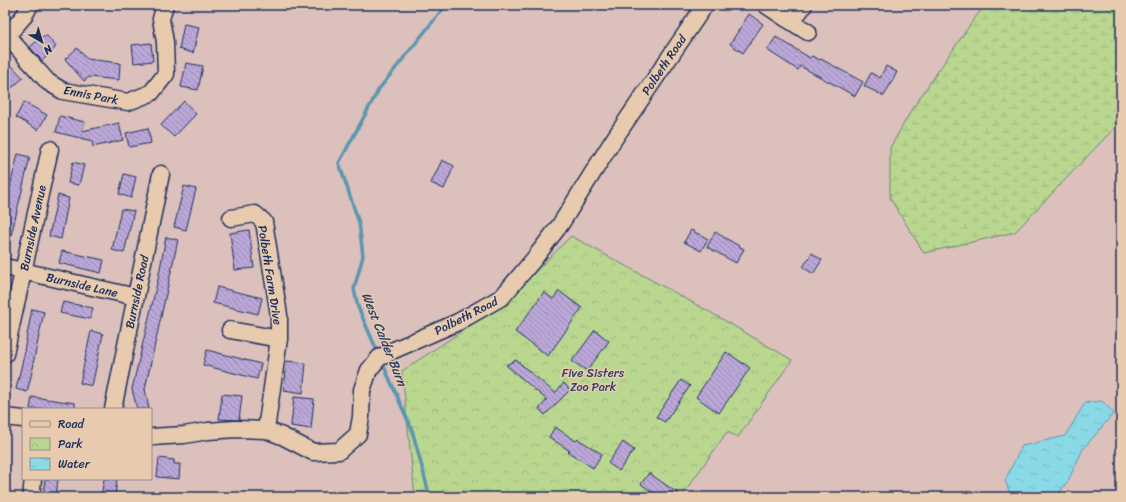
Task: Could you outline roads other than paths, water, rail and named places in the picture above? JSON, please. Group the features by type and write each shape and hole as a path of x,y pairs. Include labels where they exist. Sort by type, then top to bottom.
{"street":[{"name":"Ennis Park","path":"30,5 24,16 6,37 48,82 63,91 128,102 151,93 166,74 166,42 162,19 165,5"},
{"name":"Polbeth Road","path":"152,437 235,429 266,430 282,436 313,452 339,450 358,434 361,416 362,390 370,370 379,358 458,322 502,298 560,225 617,136 705,5"},
{"path":"766,5 808,32"},
{"path":"787,19 799,12 804,5"},
{"name":"Burnside Avenue","path":"5,354 50,149"},
{"name":"Burnside Road","path":"113,408 161,174"},
{"name":"Polbeth Farm Drive","path":"231,218 256,214 264,222 279,315 279,339 266,430"},
{"name":"Burnside Lane","path":"5,267 136,297"},
{"name":"Polbeth Farm Drive","path":"230,330 279,339"},
{"path":"5,417 22,419"},
{"path":"31,497 33,480"}],"water":[{"path":"1102,401 1114,413 1083,449 1068,481 1056,497 1011,497 1005,480 1022,446 1065,436 1085,403"}],"waterway":[{"name":"West Calder Burn","path":"378,353 358,307 354,289 363,256 359,223 339,163 379,89 446,5"},
{"name":"West Calder Burn","path":"382,362 412,430 430,497"}],"park label":[{"name":"Five Sisters Zoo Park","path":"593,380"}]}
